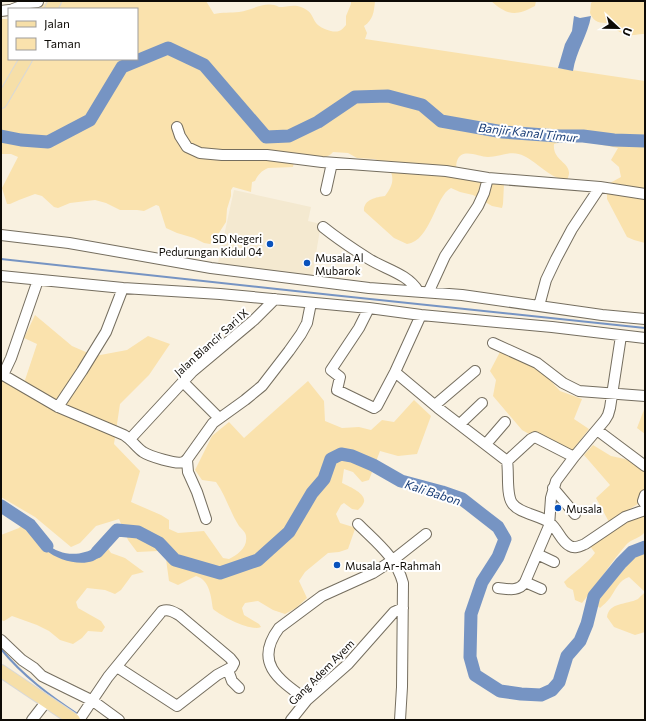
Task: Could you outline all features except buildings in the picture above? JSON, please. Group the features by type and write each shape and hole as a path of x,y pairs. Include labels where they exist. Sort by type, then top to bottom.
{"main road":[{"path":"4,98 25,60"},
{"path":"1,671 46,702 78,719"}],"street":[{"path":"1,5 2,1"},
{"path":"16,8 29,3 38,2"},
{"path":"177,127 180,136 187,147 200,153 222,155 267,155 446,171 488,178 600,187 645,194"},
{"path":"326,190 332,162"},
{"path":"424,291 478,206 484,193 488,178"},
{"path":"538,306 546,280 556,259 572,229 600,187"},
{"path":"323,227 342,242 370,260 407,279 424,291"},
{"path":"1,235 69,243 211,268 369,288 424,291 602,315 614,327 645,338"},
{"path":"1,276 123,288 158,289 275,299 369,308 420,315 552,327 614,327 645,319"},
{"path":"38,280 11,358 3,375 58,407 111,429 130,439 145,454 178,462 187,460 209,428 218,418 245,400 262,386 301,334 307,323 311,303"},
{"path":"58,407 82,372 106,332 123,288"},
{"name":"Jalan Blancir Sari IX","path":"130,439 192,372 254,320 275,299"},
{"path":"369,308 359,328 331,370 340,377 337,390 375,408 395,372 420,315"},
{"path":"498,588 517,588 521,587 525,582 550,523 551,498 554,488 562,472 608,415 612,393 614,327"},
{"path":"493,343 537,363 563,383 579,391 645,396"},
{"path":"435,405 475,371"},
{"path":"395,372 507,461 512,504 521,510 550,523 569,546 578,547 585,544 626,517 645,510"},
{"path":"183,382 218,418"},
{"path":"460,424 482,403"},
{"path":"486,444 505,422"},
{"path":"597,430 645,466"},
{"path":"507,461 535,437 574,457"},
{"path":"187,460 188,472 197,492 206,519"},
{"path":"554,488 575,514"},
{"path":"645,495 643,501 645,504"},
{"path":"358,524 393,560 400,572 403,583 402,687 400,720"},
{"path":"307,700 281,680 268,662 268,649 274,634 279,628 322,596 372,573 393,560 426,534"},
{"path":"537,554 554,562"},
{"path":"525,582 542,589"},
{"name":"Gang Adem Ayem","path":"291,720 307,700 348,664 394,612 403,608"},
{"path":"78,719 92,702 108,677 116,667 162,611 167,610 179,615 232,660 234,664 228,670 217,675 177,706 116,667"},
{"path":"1,640 42,676 92,702 119,720"},
{"path":"228,670 232,681 238,688"},
{"path":"32,720 46,702"}],"shaded area":[{"name":"SD Negeri Pedurungan Kidul 04","path":"234,190 311,207 308,221 321,224 312,277 218,263"}],"green space":[{"path":"47,1 206,1 214,14 239,12 264,5 274,5 279,7 296,6 308,11 318,25 328,30 339,31 346,25 346,16 351,1 375,1 372,15 364,26 367,33 365,39 645,81 645,243 627,237 607,199 607,189 610,183 621,177 619,167 611,160 618,148 570,140 554,144 556,155 568,169 569,174 567,180 556,177 520,154 510,153 492,157 484,157 463,154 457,161 457,170 504,184 502,208 492,206 473,195 451,188 441,200 422,235 415,241 407,244 394,238 364,211 364,207 368,202 374,198 385,196 391,187 392,176 387,163 374,159 357,158 348,153 333,152 326,157 321,158 295,157 293,167 268,168 262,172 255,181 252,182 251,192 233,187 227,209 226,222 213,242 210,244 166,228 159,206 156,205 144,211 120,210 106,203 95,200 70,203 58,208 54,207 42,196 35,194 7,204 2,188 18,157 11,154 1,154 1,19 8,19 8,60 138,60 138,8 41,8"},
{"path":"491,1 536,1 535,6 522,12 512,13 502,10"},
{"path":"593,1 644,1 645,34 624,34 617,31 609,23 595,21 590,13 591,3"},
{"path":"35,315 72,346 95,356 127,350 148,336 170,344 149,375 120,404 114,444 140,471 131,502 169,520 169,529 178,533 204,531 223,558 229,559 244,547 246,535 236,521 223,493 216,482 202,480 195,470 212,436 229,422 244,438 308,381 324,401 325,421 342,428 359,427 371,430 382,420 394,422 414,400 431,416 417,454 398,456 380,451 369,480 362,482 353,472 344,469 342,483 356,490 364,499 364,503 358,510 352,509 344,503 341,505 336,514 340,523 355,529 348,549 328,553 305,572 299,581 307,598 296,608 285,614 273,610 258,601 245,603 242,608 244,615 259,624 261,627 250,627 229,619 213,609 209,590 201,578 196,576 178,585 169,581 166,559 158,551 137,552 128,540 119,519 96,526 80,543 71,547 35,517 1,497 1,373 24,383 37,344 24,338"},
{"path":"501,350 539,368 560,391 582,399 574,419 589,429 570,453 543,442 522,430 493,396 496,380 490,371"},
{"path":"645,407 645,434 637,428"},
{"path":"593,445 611,456 625,459 645,470 645,496 641,502 609,522 596,498 610,485 584,455"},
{"path":"645,515 644,533 626,545 582,603 575,600 573,590 567,587 564,582 595,553 590,546 625,520"},
{"path":"24,522 29,525 37,538 62,559 100,556 107,547 111,553 125,558 144,572 132,575 121,590 115,594 105,590 87,588 76,602 78,608 101,621 105,627 102,632 88,631 82,638 73,644 60,640 49,631 37,625 12,616 4,621 1,620 1,535 19,528"},
{"path":"645,550 645,592 629,577 620,583 610,598 600,608 595,604 626,567 630,559 638,551"},
{"path":"645,592 645,632 635,635 614,627 607,617 608,612 615,606 638,599"}],"water":[{"path":"574,16 580,18 591,16 573,71 558,68 565,44 572,31"},
{"path":"37,532 52,548 64,553 77,554 90,550 99,545 108,537 110,543 101,556 96,560 81,563 68,561 51,554 43,547 35,535"}],"waterway":[{"name":"Banjir Kanal Timur","path":"1,136 21,140 48,142 90,120 122,67 168,48 204,65 266,137 289,136 318,122 355,97 388,96 422,105 441,121 503,132 645,141"},
{"path":"1,259 645,328"},
{"name":"Kali Babon","path":"97,552 117,530 138,532 159,543 175,560 220,573 258,560 289,532 312,493 324,479 331,459 341,454 352,456 373,465 401,481 462,499 498,527 505,539 498,557 482,582 471,614 470,657 475,675 500,691 541,695 552,690 559,682 567,656 580,641 587,624 594,596 632,552 645,547"},
{"name":"Kali Babon","path":"1,506 30,525 47,546"},
{"path":"1,649 9,659 37,685 79,715"}],"place":[{"name":"SD Negeri Pedurungan Kidul 04","path":"270,244"},
{"name":"Musala Al Mubarok","path":"307,263"},
{"name":"Musala","path":"558,508"},
{"name":"Musala Ar-Rahmah","path":"337,565"}]}
